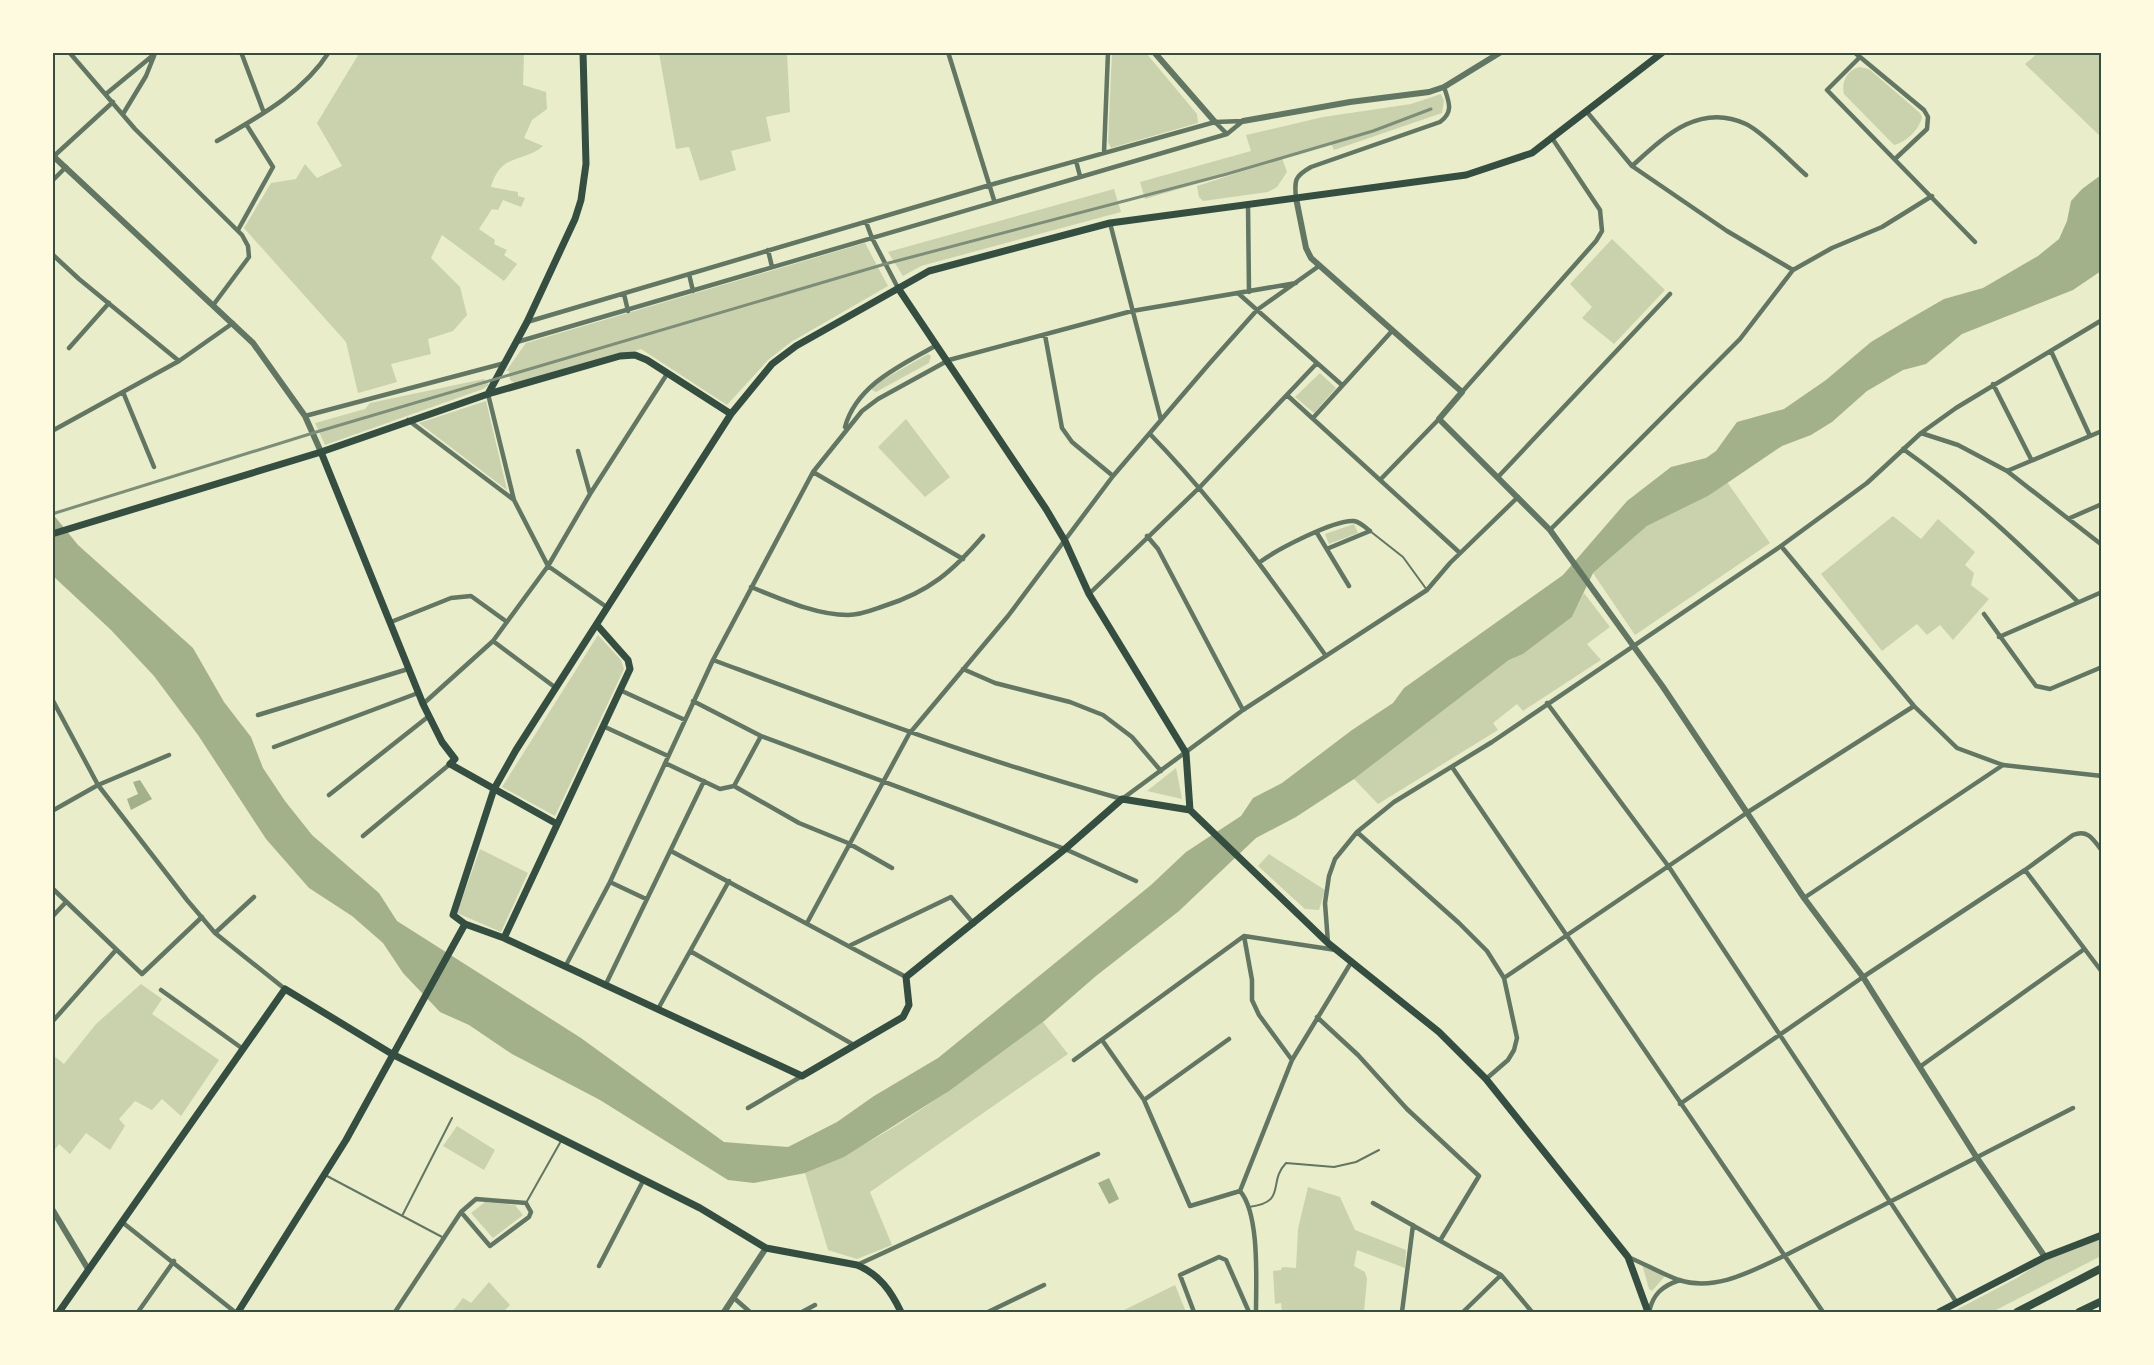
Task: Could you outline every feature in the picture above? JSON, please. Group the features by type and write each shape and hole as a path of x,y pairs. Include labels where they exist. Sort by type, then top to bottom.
{"highway":[{"path":"2017,1312 2102,1268"},
{"path":"2079,1312 2102,1301"}],"main road":[{"path":"488,394 527,322 575,219 581,200 586,164 583,52"},
{"path":"1648,1312 1628,1257 1486,1079 1439,1032 1328,943 1190,810 1122,799 974,924 906,977 909,1005 903,1017 802,1076 658,1009 564,969 504,939 465,924 454,918 453,914 494,789 730,414 772,364 796,346 923,273 948,265 1110,223 1466,175 1532,153 1663,52"},
{"path":"898,288 949,360 1065,541 1089,594 1186,753 1190,810"},
{"path":"55,533 321,452 488,394 620,356 640,357 730,414"},
{"path":"321,452 418,693 442,742 455,759 450,764 557,824"},
{"path":"504,939 622,691 630,664 597,626"},
{"path":"236,1312 325,1175 465,924"},
{"path":"59,1312 285,989 392,1054 561,1141 700,1208 766,1248 857,1265 877,1276 887,1287 901,1312"},
{"path":"1939,1312 2045,1257 2102,1235"}],"street":[{"path":"69,52 123,114 238,230 248,246 249,257 214,304"},
{"path":"217,141 264,113 308,79 329,52"},
{"path":"948,52 994,200"},
{"path":"1104,153 1108,52"},
{"path":"1154,52 1227,134"},
{"path":"527,322 990,185 1215,122 1243,121 1350,102 1401,97 1444,87 1501,52"},
{"path":"1854,52 1924,110 1928,117 1927,129 1895,159"},
{"path":"243,53 264,113"},
{"path":"106,94 155,54"},
{"path":"123,114 146,76 155,54"},
{"path":"1860,57 1827,90 1975,242"},
{"path":"1444,87 1450,110 1448,116 1440,122 1311,167 1298,175 1294,181 1306,248 1319,266 1462,392"},
{"path":"113,102 53,156 123,223 214,304 264,357 304,416 321,452"},
{"path":"1587,112 1632,166 1727,231 1793,270"},
{"path":"1632,166 1671,133 1689,122 1709,118 1747,124 1806,175"},
{"path":"517,342 628,311 994,200 1227,134 1243,121"},
{"path":"238,230 273,167 270,158 246,124"},
{"path":"1380,480 1439,419 1596,241 1602,231 1600,210 1552,138"},
{"path":"1156,139 1161,153"},
{"path":"1076,161 1080,176"},
{"path":"52,180 66,167"},
{"path":"1550,530 1740,339 1793,270 1832,248 1882,227 1932,196"},
{"path":"1248,204 1249,292"},
{"path":"866,222 898,288"},
{"path":"1110,223 1161,420"},
{"path":"768,250 772,267"},
{"path":"52,254 179,361"},
{"path":"807,924 848,843 909,734 1008,616 1113,476 1257,310 1319,266"},
{"path":"689,274 693,291"},
{"path":"564,969 610,882 713,660 813,472 845,429 878,399 949,360 1132,311 1296,283"},
{"path":"624,294 628,311"},
{"path":"1239,294 1342,386"},
{"path":"1498,477 1670,294"},
{"path":"69,348 109,303"},
{"path":"1328,943 1326,903 1329,876 1335,860 1358,832 1395,802 1452,767 1781,546 1867,483 1921,433 1993,384 2102,320"},
{"path":"53,431 179,361 233,323"},
{"path":"1313,418 1392,332"},
{"path":"1045,335 1062,428 1072,442 1113,476"},
{"path":"845,429 855,405 873,385 938,344"},
{"path":"2051,351 2090,436"},
{"path":"304,416 505,363"},
{"path":"1089,594 1147,536 1200,488 1317,363"},
{"path":"423,704 493,640 507,622 548,566 590,494 667,374"},
{"path":"1993,384 2031,459"},
{"path":"123,392 154,467"},
{"path":"488,394 514,500 548,566 608,608"},
{"path":"1288,396 1460,553"},
{"path":"1439,419 1550,530 1748,812 1804,897 1863,977 1977,1158 2045,1257"},
{"path":"408,420 514,500"},
{"path":"2007,471 2102,431"},
{"path":"1921,433 1958,445 2007,471 2102,545"},
{"path":"1150,434 1200,488 1260,562 1326,656"},
{"path":"1902,449 1943,477 2003,527 2077,601"},
{"path":"578,451 590,494"},
{"path":"813,472 963,559"},
{"path":"713,660 909,734 1053,780 1122,799 1243,710 1427,590 1460,553 1518,497"},
{"path":"2070,518 2102,504"},
{"path":"1260,562 1278,548 1352,521 1370,531"},
{"path":"1329,548 1370,531"},
{"path":"1317,532 1329,548 1350,586"},
{"path":"751,588 789,602 834,614 855,615 888,605 932,586 963,559 983,536"},
{"path":"1147,536 1158,549 1243,710"},
{"path":"1781,546 1914,706 1957,748 2003,765 2102,776"},
{"path":"1999,638 2077,601 2102,592"},
{"path":"391,622 451,598 471,596 507,622"},
{"path":"1984,614 2029,680 2042,689 2050,689 2102,667"},
{"path":"493,640 556,688"},
{"path":"258,715 408,669"},
{"path":"963,669 995,683 1070,702 1103,715 1132,736 1161,771"},
{"path":"622,691 685,720"},
{"path":"274,747 418,693"},
{"path":"52,699 99,785 202,917 215,933 285,989"},
{"path":"693,701 761,736 1065,849 1136,881"},
{"path":"1547,703 1669,867 1957,1303"},
{"path":"1504,978 1748,812 1914,706"},
{"path":"329,795 429,716"},
{"path":"605,727 669,756"},
{"path":"734,786 761,736"},
{"path":"52,802 55,809 99,785 169,755"},
{"path":"665,763 720,789 734,786 799,823 848,843 892,867"},
{"path":"363,836 450,764"},
{"path":"1804,897 2003,765"},
{"path":"1452,767 1823,1312"},
{"path":"605,986 704,781"},
{"path":"1358,832 1459,923 1487,951 1504,978 1517,1038 1508,1060 1486,1079"},
{"path":"1680,1104 2073,835 2085,833 2102,851"},
{"path":"671,851 851,945 906,977"},
{"path":"2025,870 2083,950 2102,972"},
{"path":"658,1009 729,881"},
{"path":"610,882 646,899"},
{"path":"52,888 142,974 202,917"},
{"path":"215,933 254,897"},
{"path":"851,945 947,898 953,897 974,924"},
{"path":"52,917 66,902"},
{"path":"1074,1060 1244,936 1339,951"},
{"path":"1244,936 1252,980 1252,1000 1258,1015 1292,1060"},
{"path":"52,1022 117,950"},
{"path":"1921,1066 2083,950"},
{"path":"690,951 854,1045"},
{"path":"1240,1191 1292,1060 1352,961"},
{"path":"161,990 243,1049"},
{"path":"1317,1017 1342,1038 1407,1109 1479,1176 1441,1239"},
{"path":"1144,1100 1228,1039"},
{"path":"1102,1040 1144,1100 1190,1206 1240,1191"},
{"path":"748,1108 802,1076"},
{"path":"1628,1257 1680,1280 1708,1283 1723,1281 1786,1255 2073,1108"},
{"path":"857,1265 1098,1154"},
{"path":"600,1266 643,1181"},
{"path":"1240,1191 1250,1207 1256,1312"},
{"path":"395,1312 461,1212 476,1199 526,1203 530,1207 529,1216 490,1246 461,1212"},
{"path":"1373,1203 1441,1239 1501,1275 1532,1312"},
{"path":"52,1209 88,1269"},
{"path":"122,1222 236,1312"},
{"path":"1402,1312 1413,1226"},
{"path":"724,1312 766,1248"},
{"path":"1194,1312 1180,1275 1219,1257 1226,1260 1249,1312"},
{"path":"138,1312 174,1261"},
{"path":"1463,1312 1501,1275"},
{"path":"1648,1312 1652,1299 1659,1290 1680,1280"},
{"path":"988,1312 1044,1285"},
{"path":"734,1298 750,1312"},
{"path":"802,1312 815,1305"}],"lane":[{"path":"1370,531 1403,557 1427,590"},
{"path":"402,1216 452,1118"},
{"path":"526,1203 561,1141"},
{"path":"1250,1207 1264,1205 1272,1200 1286,1163 1334,1167 1356,1162 1379,1150"},
{"path":"325,1175 444,1238"}],"shaded area":[{"path":"360,52 524,53 523,85 546,92 547,109 532,120 524,138 543,146 507,163 495,176 491,187 518,192 518,196 525,198 521,207 503,200 498,210 492,209 479,229 495,240 494,244 507,250 504,255 517,264 504,281 442,235 431,258 460,287 467,315 453,331 428,339 431,354 391,364 397,382 358,393 346,342 244,228 271,183 296,179 305,164 317,178 342,166 317,123"},
{"path":"659,53 787,53 790,112 766,117 771,141 731,151 736,170 700,181 689,147 676,149"},
{"path":"1112,53 1146,53 1197,114 1198,123 1111,148 1108,142"},
{"path":"2038,53 2101,53 2101,137 2025,64"},
{"path":"1855,68 1869,69 1920,113 1921,122 1903,141 1894,145 1844,94 1843,85 1846,77"},
{"path":"1441,94 1444,101 1442,113 1334,150 1331,144 1282,158 1287,172 1277,187 1268,192 1203,201 1199,197 1197,186 1277,160 1145,199 1140,182 1251,151 1246,135 1323,117 1411,104"},
{"path":"2101,175 2101,271 2073,290 1962,334 1926,364 1903,370 1867,391 1832,422 1811,435 1782,446 1708,496 1647,526 1593,573 1572,617 1523,654 1509,660 1354,779 1296,817 1256,838 1179,911 1096,976 1043,1022 949,1091 844,1157 805,1173 754,1183 728,1180 600,1100 512,1054 469,1025 440,1012 403,973 383,943 352,916 309,888 266,839 198,735 154,676 111,630 53,576 52,513 78,545 193,648 224,702 251,737 263,768 285,801 312,835 379,893 397,921 581,1038 724,1142 788,1147 837,1122 874,1096 938,1058 1151,885 1186,852 1241,816 1253,798 1282,783 1352,730 1393,703 1404,688 1563,575 1627,501 1671,467 1706,458 1716,451 1737,422 1784,409 1826,380 1871,342 1944,299 1983,288 2038,256 2059,239 2067,221 2071,201 2082,189"},
{"path":"1114,189 1121,212 921,266 903,276 888,252"},
{"path":"1612,239 1665,290 1614,344 1582,318 1592,307 1570,284"},
{"path":"865,243 888,286 791,342 768,360 727,405 641,349 516,384 510,380 509,371 506,371 526,343"},
{"path":"928,354 931,356 929,363 876,392 872,390 872,387 879,382"},
{"path":"1320,373 1336,388 1314,413 1295,397"},
{"path":"484,379 489,385 483,389 325,445 315,423 365,409 370,403"},
{"path":"486,401 507,490 419,423"},
{"path":"906,419 950,477 925,497 878,447"},
{"path":"1727,482 1770,543 1635,635 1593,573 1647,526 1708,496"},
{"path":"1893,516 1921,539 1938,519 1975,552 1965,565 1974,573 1971,585 1989,599 1953,640 1940,625 1927,635 1917,624 1882,651 1821,574"},
{"path":"1354,524 1358,533 1329,544 1325,534"},
{"path":"1584,593 1610,627 1587,644 1601,660 1523,711 1517,704 1493,723 1498,730 1378,804 1354,779 1509,660 1523,654 1572,617"},
{"path":"598,635 621,660 624,669 555,816 502,787"},
{"path":"1176,768 1182,799 1147,791"},
{"path":"140,780 152,799 131,810 127,799 138,794 133,782"},
{"path":"480,849 528,873 501,932 457,913"},
{"path":"1269,854 1325,890 1319,910 1305,909 1258,866"},
{"path":"141,984 162,999 152,1014 219,1060 181,1116 162,1099 152,1110 135,1101 119,1119 125,1126 110,1150 86,1133 70,1154 59,1144 53,1152 53,1055 64,1064 96,1024"},
{"path":"1043,1022 1068,1054 870,1192 892,1245 857,1259 828,1250 805,1173 868,1142 928,1105"},
{"path":"457,1126 495,1150 484,1170 443,1146"},
{"path":"1109,1178 1119,1199 1109,1204 1098,1183"},
{"path":"1308,1187 1340,1197 1355,1230 1406,1250 1405,1268 1357,1250 1354,1266 1365,1272 1367,1279 1364,1312 1282,1312 1281,1303 1275,1304 1273,1271 1281,1270 1282,1267 1296,1268 1298,1229"},
{"path":"485,1202 515,1205 523,1215 493,1238 471,1213"},
{"path":"2101,1234 2101,1256 1992,1312 1952,1312 2017,1278 2044,1260"},
{"path":"1642,1264 1665,1276 1652,1291 1649,1289"},
{"path":"489,1282 510,1305 503,1312 452,1312 463,1298 471,1303"},
{"path":"1175,1285 1186,1312 1120,1312"}],"railway":[{"path":"52,514 313,433 885,264 1227,174 1373,131 1431,109"}]}
